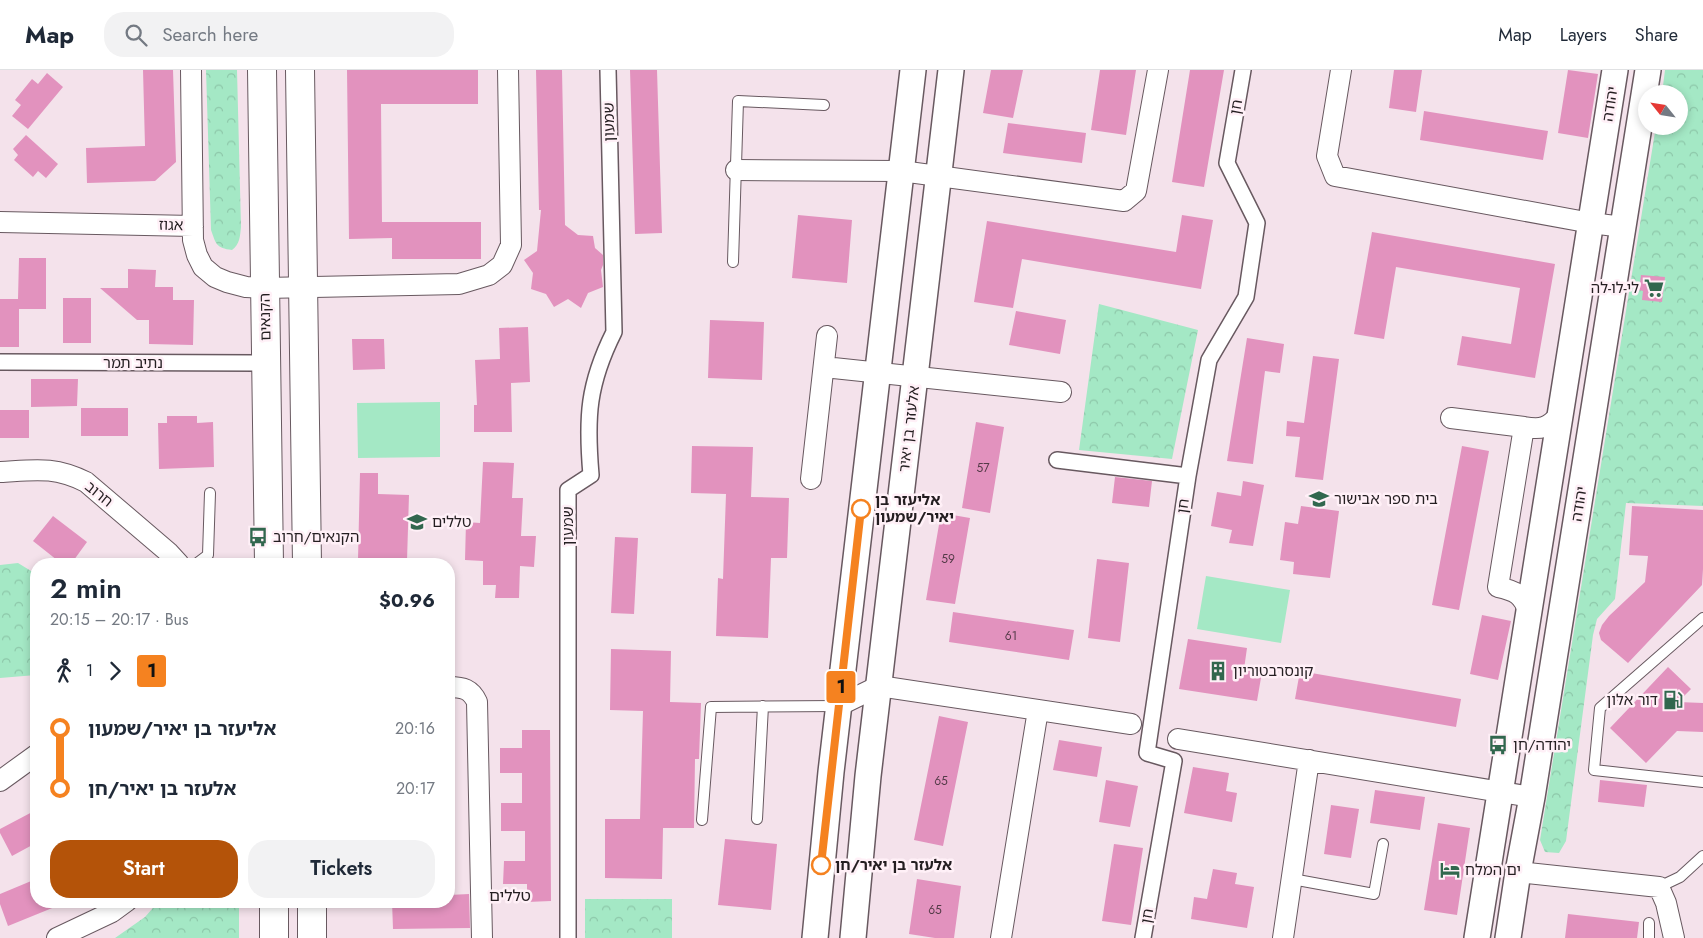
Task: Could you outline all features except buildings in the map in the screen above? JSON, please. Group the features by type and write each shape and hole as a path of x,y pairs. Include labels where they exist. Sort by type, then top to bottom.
{"main road":[{"name":"הקנאים","path":"262,70 269,558"},
{"path":"300,70 307,558"},
{"path":"274,908 274,938"},
{"path":"312,908 312,938"}],"street":[{"path":"191,70 193,226"},
{"name":"אגוז","path":"0,222 193,226 193,240 203,267 215,277 246,287 303,289 459,284 489,275 502,265 511,245 508,70"},
{"name":"שמעון","path":"568,938 568,490 590,475 588,437 590,399 601,358 614,332 608,70"},
{"path":"815,938 824,830 838,706 913,70"},
{"name":"אלעזר בן יאיר","path":"853,938 862,834 951,70"},
{"path":"736,170 901,171 1124,201 1136,191 1158,70"},
{"name":"חן","path":"1143,938 1174,761 1147,753 1188,476 1209,360 1246,297 1257,223 1227,164 1243,70"},
{"path":"1341,70 1327,156 1335,176 1591,223 1623,227"},
{"name":"יהודה","path":"1476,938 1616,70"},
{"name":"יהודה","path":"1508,938 1648,70"},
{"path":"811,479 827,336"},
{"name":"נתיב תמר","path":"0,362 266,363"},
{"path":"824,367 878,371 1061,392"},
{"path":"1451,418 1538,429 1550,425 1560,415"},
{"path":"1524,427 1498,587 1518,593 1525,601 1529,612"},
{"path":"1057,460 1188,476"},
{"name":"חרוב","path":"0,472 48,470 71,475 86,482 174,558"},
{"path":"838,706 879,686 1131,724"},
{"path":"455,687 468,690 477,702 482,938"},
{"path":"1001,938 1038,710"},
{"path":"1178,739 1532,797"},
{"path":"0,781 30,759"},
{"path":"1284,938 1309,760"},
{"path":"1518,872 1659,887 1666,903 1674,938"},
{"path":"57,938 117,908"}],"lane":[{"path":"734,262 738,101 824,105"},
{"path":"204,558 208,555 210,493"},
{"path":"1703,618 1600,708 1594,770 1703,782"},
{"path":"757,820 762,706"},
{"path":"702,820 711,707 838,706"},
{"path":"1292,879 1374,894 1384,844"},
{"path":"1659,887 1680,877 1703,856"},
{"path":"1649,923 1649,938"}],"green space":[{"path":"206,70 237,70 241,227 240,237 235,248 232,250 217,244 211,230"},
{"path":"1665,70 1703,70 1703,506 1626,503 1615,599 1597,619 1593,635 1566,841 1559,853 1545,852 1540,840 1655,135 1688,135 1688,85 1663,85"},
{"path":"1099,304 1198,330 1172,459 1079,450"},
{"path":"440,402 440,457 358,458 357,403"},
{"path":"18,563 30,570 30,676 0,678 0,565"},
{"path":"1206,576 1290,590 1281,643 1197,629"},
{"path":"585,899 672,899 672,938 585,938"},
{"path":"153,908 239,908 239,938 115,938 145,917"}],"bus line":[{"name":"1","path":"821,865 861,509"}],"place":[{"name":"לי-לו-לה","path":"1654,288"},
{"name":"בית ספר אבישור","path":"1319,499"},
{"name":"אליעזר בן יאיר/שמעון","path":"861,509"},
{"name":"טללים","path":"417,522"},
{"name":"הקנאים/חרוב","path":"258,537"},
{"name":"קונסרבטוריון","path":"1218,671"},
{"name":"דור אלון","path":"1673,700"},
{"name":"יהודה/חן","path":"1498,745"},
{"name":"אלעזר בן יאיר/חן","path":"821,865"},
{"name":"ים המלח","path":"1450,870"}],"district":[{"name":"טללים","path":"510,895"}]}
